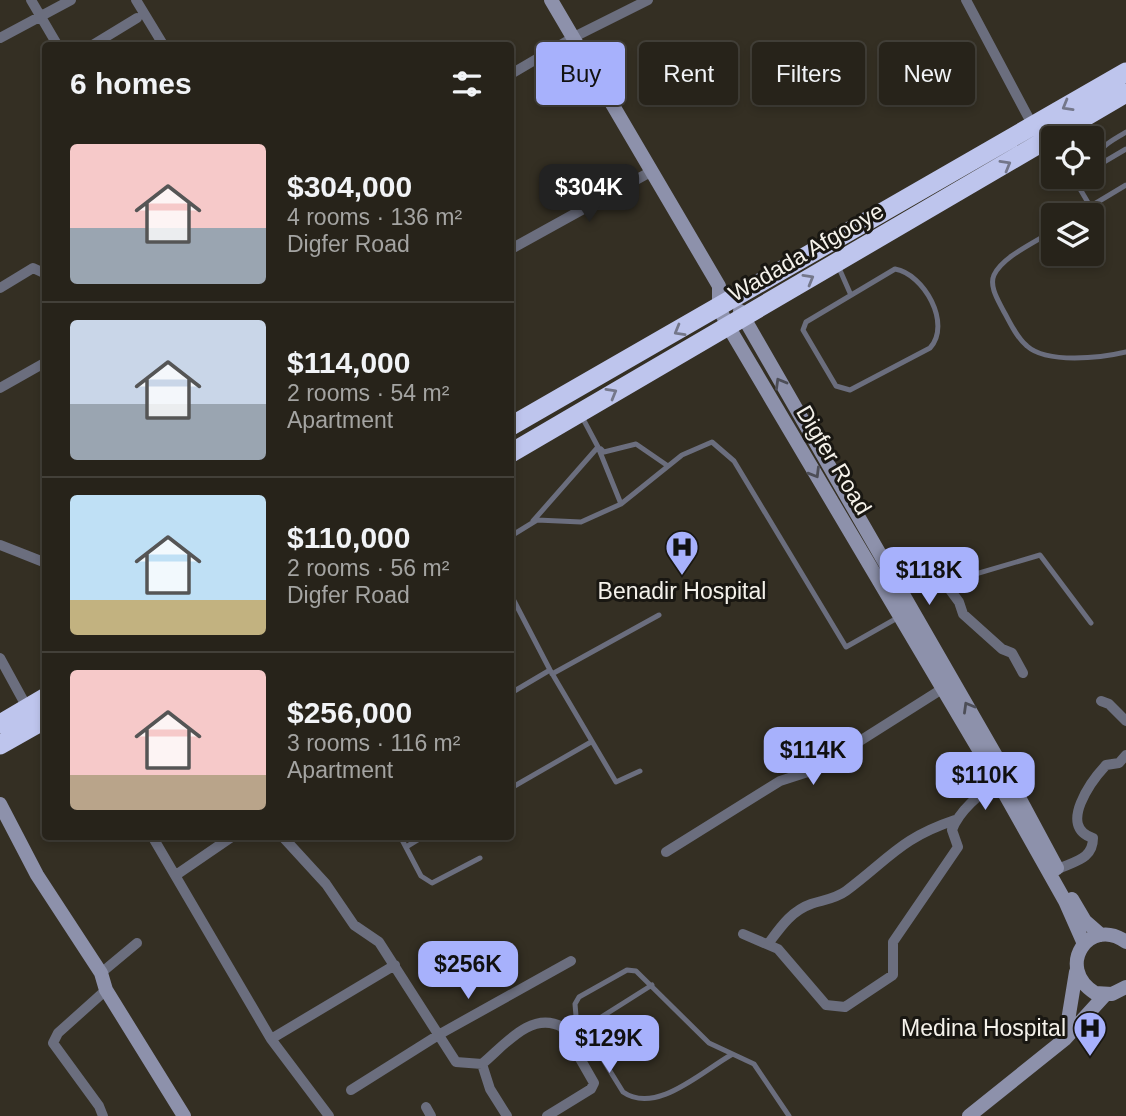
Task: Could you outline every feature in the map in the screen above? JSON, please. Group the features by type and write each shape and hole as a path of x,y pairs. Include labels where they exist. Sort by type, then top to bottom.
{"highway":[{"name":"Wadada Afgooye","path":"514,423 723,298 1126,72"},
{"name":"Wadada Afgooye","path":"1076,126 1126,93"},
{"name":"Wadada Afgooye","path":"514,451 836,263 1041,149"},
{"path":"0,724 40,709"},
{"path":"0,745 40,709"}],"street":[{"path":"31,0 56,42"},
{"path":"0,38 71,0"},
{"path":"136,0 162,42"},
{"name":"Digfer Road","path":"551,0 653,171 736,321 905,613 1007,775 1086,920 1101,934"},
{"path":"514,72 574,37 648,0"},
{"path":"966,0 1033,126"},
{"path":"98,42 137,18"},
{"path":"514,247 653,171"},
{"path":"0,288 33,268 42,272"},
{"name":"Digfer Road","path":"736,321 890,576 942,689 1065,901 1084,944"},
{"path":"0,388 42,364"},
{"path":"0,545 42,561"},
{"path":"890,576 906,586 945,583 959,602 963,614 1002,649 1012,653 1023,673"},
{"path":"0,658 40,709"},
{"path":"666,852 780,781 814,770 942,689"},
{"path":"1101,701 1109,704 1126,721"},
{"path":"1058,869 1088,856 1093,849 1093,838 1084,835 1078,828 1077,812 1085,790 1106,765 1119,764 1126,755"},
{"path":"743,934 778,949 818,998 834,1008 845,1007 886,981 895,970 893,942 958,847 951,830 955,820 985,790 998,782"},
{"path":"0,804 37,875 102,973 106,990 184,1116"},
{"path":"768,944 790,915 809,904 836,898 896,847 922,831 955,820"},
{"path":"154,840 271,1039 329,1116"},
{"path":"176,876 227,840"},
{"path":"286,840 326,884 354,925 379,942 456,1062 482,1064 530,1024 554,1023 562,1027 594,1083 591,1089 547,1116"},
{"path":"1065,1039 1077,957 1084,944 1101,934 1125,940"},
{"path":"102,973 137,943"},
{"path":"351,1090 440,1034 571,961"},
{"path":"271,1039 395,965"},
{"path":"1076,971 1090,990 1105,995"},
{"path":"970,1116 1065,1039 1105,995 1126,987"},
{"path":"103,1116 99,1105 53,1044 58,1033 106,990"},
{"path":"482,1064 490,1089 506,1116"}],"lane":[{"path":"1104,146 1126,132"},
{"path":"1104,162 1126,149"},
{"path":"1095,203 1126,185"},
{"path":"1041,239 999,267 992,278 997,297 1018,335 1038,354 1081,358 1126,352"},
{"path":"836,263 850,293"},
{"path":"895,270 905,271 919,280 939,324 939,338 930,348 850,390 842,390 836,386 803,330 806,322 850,293 895,270"},
{"path":"580,412 598,447 621,504"},
{"path":"514,534 537,520 581,522 621,504 690,450 712,442 734,460 846,647 905,613"},
{"path":"598,447 604,452 636,444 668,467"},
{"path":"531,523 598,447"},
{"path":"945,583 1040,555 1091,623"},
{"path":"514,601 551,672 616,782 640,771"},
{"path":"514,691 659,615"},
{"path":"514,785 591,742"},
{"path":"402,840 421,876 432,883 480,858"},
{"path":"406,847 417,840"},
{"path":"731,1055 663,1095 641,1101 623,1092 574,1010 579,997 627,970 636,971 709,1043 754,1064 789,1116"},
{"path":"583,1028 652,985"}],"place":[{"name":"Benadir Hospital","path":"682,577"},
{"name":"Medina Hospital","path":"1090,1058"}]}
